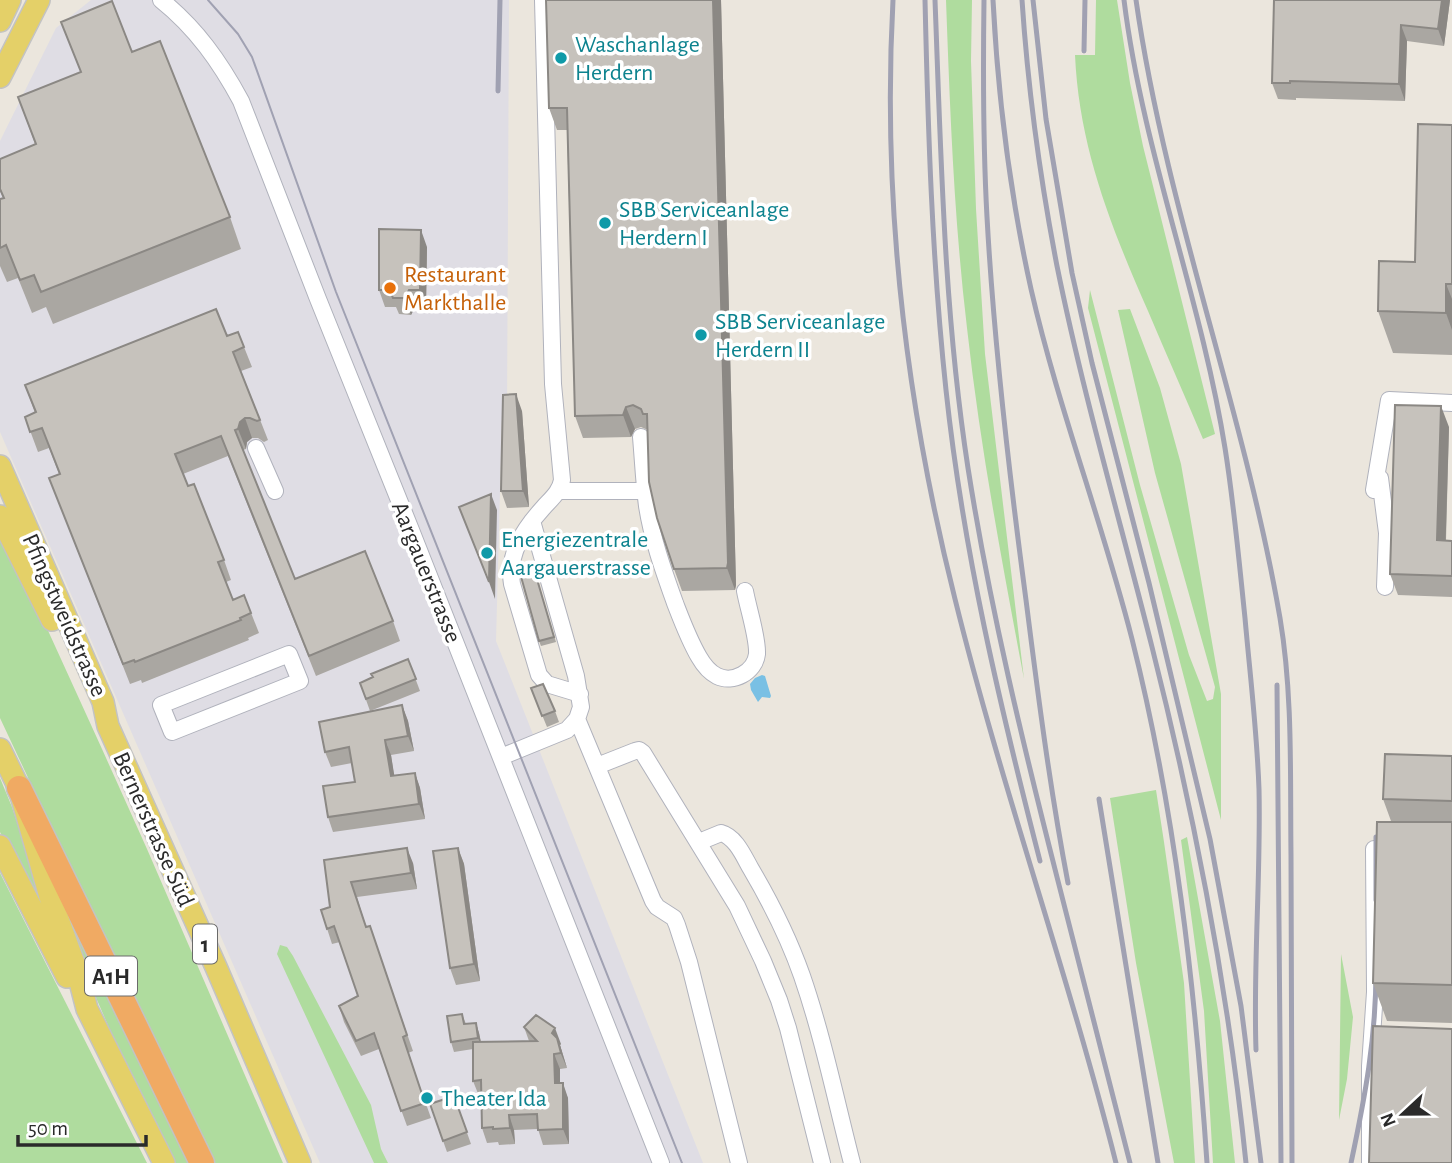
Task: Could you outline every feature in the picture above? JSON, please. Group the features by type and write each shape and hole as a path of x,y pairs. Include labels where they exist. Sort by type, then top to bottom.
{"highway":[{"name":"A1H","path":"19,788 202,1163"}],"main road":[{"path":"0,21 10,0"},
{"path":"0,77 41,3"},
{"name":"Pfingstweidstrasse","path":"0,466 103,702 108,726"},
{"path":"0,516 41,595 92,706 108,726"},
{"name":"Bernerstrasse Süd","path":"108,726 300,1163"},
{"path":"0,749 19,788 50,897 78,974 87,1009"},
{"path":"0,846 69,982 87,1009 164,1163"}],"street":[{"name":"Aargauerstrasse","path":"162,0 189,25 210,50 241,101 661,1163"},
{"path":"543,0 553,384 562,476 559,491 523,534 515,551 511,571 512,584 541,679 547,684 580,694"},
{"path":"1374,490 1389,400 1452,403"},
{"path":"641,437 646,491 654,536 665,573 691,643 702,663 721,678 734,678 743,674 751,668 755,660 756,645 745,591"},
{"path":"256,448 275,491"},
{"path":"1378,462 1387,533 1385,587"},
{"path":"559,491 646,491"},
{"path":"501,757 563,732 577,719 581,707 576,676 532,521"},
{"path":"289,654 300,681 172,732 161,705 289,654"},
{"path":"577,719 655,904 674,918 677,925 739,1163"},
{"path":"597,766 635,751 642,752 746,923 769,974 790,1038 822,1163"},
{"path":"699,842 719,834 729,836 773,909 801,975 816,1020 852,1163"},
{"path":"1370,1163 1370,1066 1375,992 1374,849 1414,849"}],"shaded area":[{"path":"91,0 509,0 507,416 502,417 496,641 703,1163 320,1163 0,432 0,141 56,28"}],"green space":[{"path":"946,0 972,0 971,61 976,209 985,354 1024,679 972,372 956,205"},
{"path":"1096,0 1117,0 1143,146 1215,434 1203,439 1122,248 1090,154 1078,89 1075,55 1095,55"},
{"path":"1090,290 1140,485 1189,655 1207,701 1213,699 1215,687 1155,473 1118,310 1130,309 1160,388 1181,464 1221,694 1221,820 1088,308"},
{"path":"0,539 45,624 102,749 283,1163 215,1163 0,718"},
{"path":"0,778 12,807 52,929 0,832"},
{"path":"1156,790 1184,983 1195,1163 1174,1163 1136,963 1110,798"},
{"path":"1187,837 1220,1021 1235,1163 1213,1163 1204,1011 1181,840"},
{"path":"0,873 147,1163 0,1163"},
{"path":"50,873 190,1163 173,1163 123,1060 81,963"},
{"path":"280,945 287,947 293,956 371,1105 381,1149 388,1163 374,1163 277,954"},
{"path":"1341,954 1353,1017 1347,1079 1339,1120"}],"water":[{"path":"762,675 765,676 771,696 762,697 758,702 750,684"}],"building":[{"path":"546,0 713,0 727,568 674,569 657,518 649,482 647,414 643,414 641,409 633,405 626,407 623,415 575,416 567,108 549,108"},
{"path":"1274,0 1442,0 1438,29 1401,25 1399,84 1290,81 1272,83"},
{"path":"112,1 132,52 160,41 230,217 41,292 34,275 20,280 6,245 0,248 0,199 4,198 0,189 0,159 36,144 18,97 81,72 61,22"},
{"path":"1418,124 1452,125 1452,284 1446,284 1446,313 1378,311 1379,261 1415,262"},
{"path":"379,229 421,230 420,290 409,290 405,298 393,298 390,290 379,290"},
{"path":"216,309 227,336 238,332 244,347 233,352 260,420 245,418 235,430 295,579 365,551 393,621 309,656 221,436 175,454 188,486 194,484 224,560 218,562 233,600 244,595 251,613 240,618 241,620 135,662 134,660 123,664 49,478 60,474 42,428 30,432 25,417 36,412 25,385"},
{"path":"516,394 523,491 501,491 503,395"},
{"path":"1395,405 1441,406 1437,540 1452,541 1452,576 1390,574"},
{"name":"Energiezentrale Aargauerstrasse","path":"491,494 489,582 459,507"},
{"path":"534,569 554,637 539,641 520,573"},
{"path":"408,659 416,679 366,699 360,683 373,677 371,674"},
{"path":"543,684 555,711 542,716 531,688"},
{"path":"402,705 408,736 385,740 391,776 415,773 419,804 328,817 323,786 355,782 349,747 325,752 319,722"},
{"path":"1385,754 1452,756 1452,801 1383,799"},
{"path":"1377,822 1452,822 1452,985 1373,983"},
{"path":"407,848 411,873 351,882 366,927 370,926 407,1035 403,1037 425,1103 401,1111 374,1033 356,1041 339,1006 358,996 334,926 327,929 321,910 330,907 324,860"},
{"path":"458,848 474,964 450,968 433,851"},
{"path":"462,1014 464,1024 476,1023 478,1038 451,1042 447,1016"},
{"path":"536,1015 555,1028 552,1033 557,1038 561,1053 554,1054 555,1083 563,1083 563,1129 538,1130 537,1114 509,1115 510,1128 482,1128 481,1080 473,1081 473,1042 537,1041 524,1027"},
{"path":"1373,1026 1452,1029 1452,1163 1369,1163"},
{"path":"454,1096 467,1132 443,1141 430,1104"}],"tram line":[{"path":"208,0 238,34 252,57 336,292 682,1163"}],"railway":[{"path":"498,91 500,0"},
{"path":"893,0 890,75 895,226 911,377 923,451 973,670 1077,1021 1116,1163"},
{"path":"925,0 934,244 953,450 984,627 1040,861"},
{"path":"935,0 949,293 968,468 997,624 1020,727 1130,1163"},
{"path":"984,0 986,190 998,361 1040,707 1068,883"},
{"path":"993,0 1006,146 1031,289 1054,377 1132,639 1160,768 1189,965 1207,1163"},
{"path":"1022,0 1035,133 1057,266 1090,409 1168,711 1196,839 1220,968 1246,1163"},
{"path":"1033,0 1046,119 1072,273 1210,839 1241,1006 1261,1163"},
{"path":"1084,51 1085,0"},
{"path":"1124,0 1144,113 1215,392 1231,490 1259,789 1256,1050"},
{"path":"1136,0 1166,156 1247,463 1265,540 1284,647 1291,766 1292,1163"},
{"path":"1277,685 1281,1163"},
{"path":"1099,799 1158,1163"},
{"path":"1376,837 1376,900"},
{"path":"1351,1163 1369,1068 1376,970"}],"place":[{"name":"Waschanlage Herdern","path":"561,58"},
{"name":"SBB Serviceanlage Herdern I","path":"605,223"},
{"name":"Restaurant Markthalle","path":"390,288"},
{"name":"SBB Serviceanlage Herdern II","path":"701,335"},
{"name":"Energiezentrale Aargauerstrasse","path":"487,553"},
{"name":"Theater Ida","path":"427,1098"}]}
